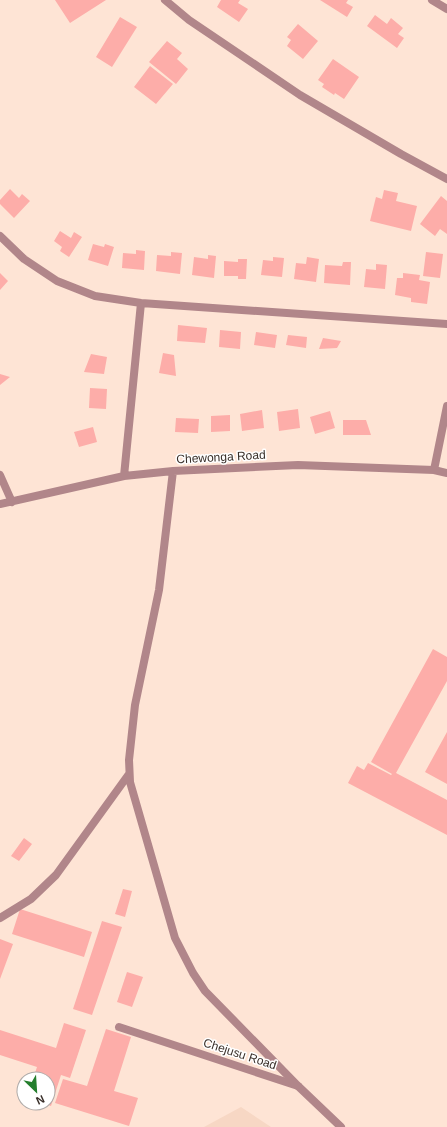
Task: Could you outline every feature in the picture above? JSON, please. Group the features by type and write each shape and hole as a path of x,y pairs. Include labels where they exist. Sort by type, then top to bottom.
{"street":[{"path":"165,0 189,20 300,95 447,179"},
{"path":"432,0 447,9"},
{"path":"0,236 24,259 58,281 95,296 141,303 447,324"},
{"path":"124,476 141,303"},
{"path":"434,470 447,406"},
{"name":"Chewonga Road","path":"0,504 124,476 172,471 298,465 434,470 447,473"},
{"path":"172,471 160,590 134,705 128,760 129,774 175,938 193,973 205,991 298,1086"},
{"path":"0,475 12,502"},
{"path":"0,918 31,899 56,875 129,774"},
{"name":"Chejusu Road","path":"119,1027 298,1086 341,1127"}],"shaded area":[{"path":"241,1107 271,1127 204,1127"}],"building":[{"path":"55,0 106,0 70,23"},
{"path":"221,0 240,0 238,3 248,9 239,22 217,7"},
{"path":"320,0 348,0 346,3 353,7 347,17"},
{"path":"375,15 387,24 391,18 403,28 398,34 404,38 397,48 367,26"},
{"path":"120,17 137,27 112,67 96,57"},
{"path":"298,24 318,41 303,59 287,46 291,40 287,37"},
{"path":"167,41 182,53 177,59 188,69 176,84 149,62"},
{"path":"333,59 359,77 344,99 335,93 334,95 322,87 324,84 318,80"},
{"path":"150,66 173,84 156,104 134,87"},
{"path":"10,189 19,198 22,194 30,201 14,218 0,204 0,200"},
{"path":"384,190 398,193 396,201 417,206 411,231 370,221 376,197 382,199"},
{"path":"441,196 447,201 447,234 440,229 435,236 420,224"},
{"path":"60,231 71,238 74,232 82,237 69,257 60,251 62,247 54,241"},
{"path":"93,244 104,247 105,244 114,247 108,266 88,260"},
{"path":"136,250 145,251 144,270 122,268 123,253 136,254"},
{"path":"171,252 182,253 180,274 156,271 157,255 171,256"},
{"path":"426,252 443,254 440,278 423,276"},
{"path":"208,255 216,256 214,278 192,275 194,257 208,259"},
{"path":"273,257 284,258 282,277 261,275 263,260 273,261"},
{"path":"307,257 319,259 316,282 294,279 296,263 306,264"},
{"path":"238,259 247,259 246,279 238,279 238,276 224,276 224,261 238,262"},
{"path":"343,262 351,262 350,285 324,283 325,265 342,266"},
{"path":"376,264 387,265 385,289 364,287 366,269 376,270"},
{"path":"0,273 8,281 0,290"},
{"path":"403,273 420,275 419,280 430,282 427,304 411,302 411,298 395,295 397,278 403,278"},
{"path":"178,325 207,328 205,343 177,341"},
{"path":"220,330 241,332 240,349 219,347"},
{"path":"256,332 277,335 275,348 254,345"},
{"path":"288,335 307,337 306,348 286,345"},
{"path":"323,338 341,341 337,348 319,349"},
{"path":"163,353 174,355 176,376 159,373"},
{"path":"91,354 107,357 104,374 84,372"},
{"path":"0,374 10,377 0,385"},
{"path":"90,388 107,389 106,409 89,408"},
{"path":"298,409 300,428 279,431 277,412"},
{"path":"262,410 264,428 242,431 240,414"},
{"path":"330,411 335,428 315,434 310,417"},
{"path":"230,415 230,431 211,432 211,416"},
{"path":"176,418 199,419 198,433 175,432"},
{"path":"343,420 366,420 371,435 343,435"},
{"path":"93,427 97,442 79,447 74,432"},
{"path":"433,649 447,657 447,681 396,773 447,800 447,835 348,783 357,766 364,770 368,763 391,775 392,774 371,762"},
{"path":"447,732 447,784 425,772"},
{"path":"24,838 32,844 19,861 11,856"},
{"path":"123,889 132,891 125,917 115,914"},
{"path":"20,909 92,932 84,957 12,934"},
{"path":"102,921 122,927 92,1015 73,1009"},
{"path":"0,939 13,944 0,979"},
{"path":"127,972 143,977 132,1007 117,1002"},
{"path":"64,1023 86,1030 70,1078 61,1075 56,1090 56,1071 36,1071 37,1067 0,1055 0,1030 56,1048"},
{"path":"106,1029 131,1037 114,1091 138,1098 129,1126 56,1103 63,1079 87,1086"}]}
